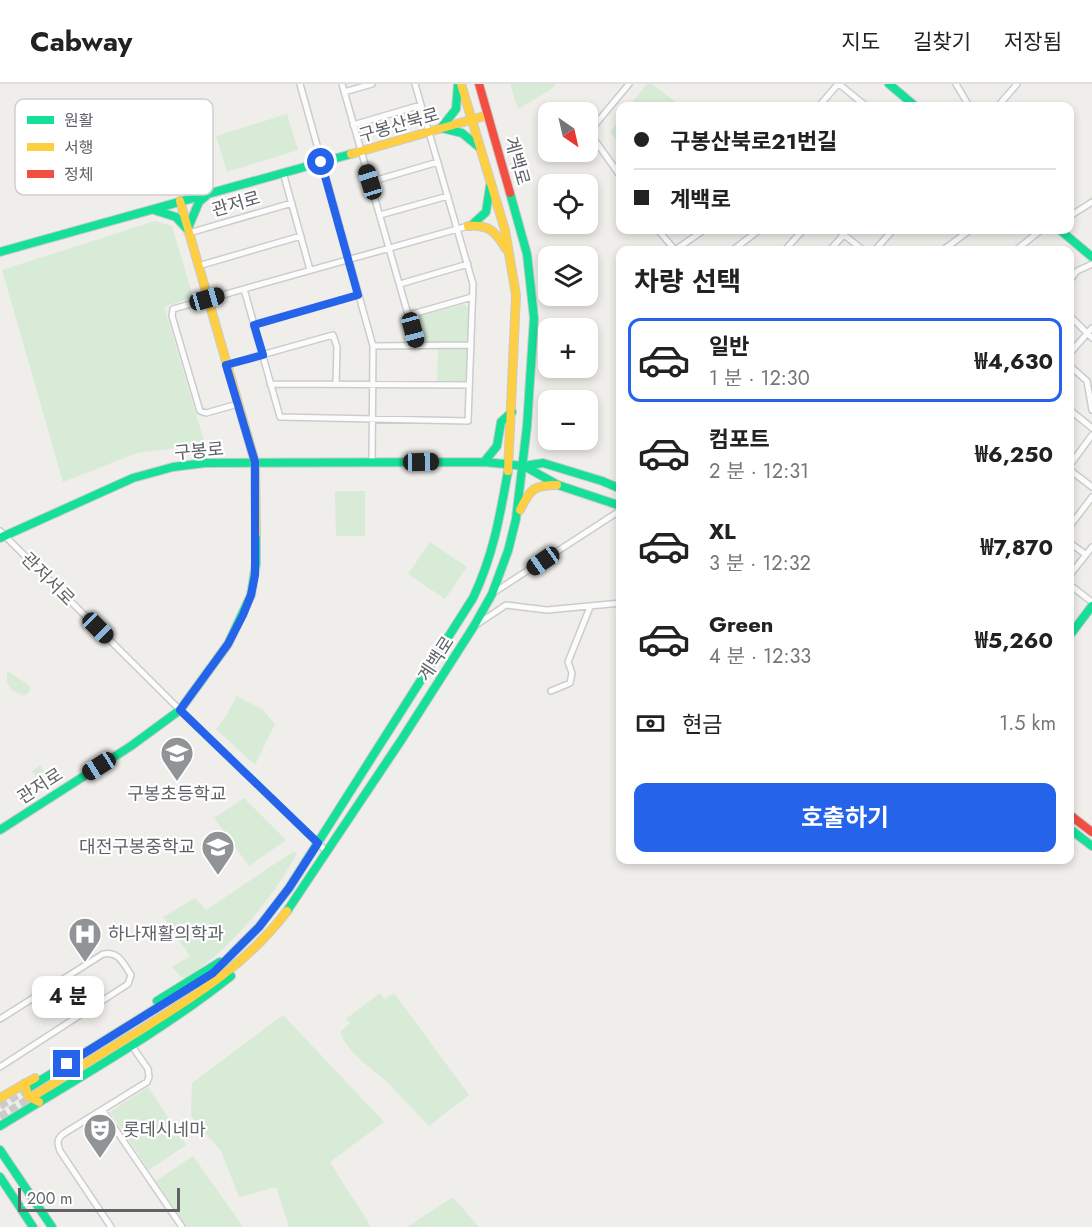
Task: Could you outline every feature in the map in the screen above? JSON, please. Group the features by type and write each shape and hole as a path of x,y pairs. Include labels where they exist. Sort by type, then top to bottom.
{"main road":[{"name":"계백로","path":"0,1098 28,1085 228,957 259,927 318,843 473,598 486,571 497,532 509,464 516,295 512,257 481,148 459,84"},
{"path":"459,84 459,102 456,111 441,128 462,133 481,148"},
{"name":"계백로","path":"37,1099 204,991 242,960 272,931 327,852 474,626 492,594 508,551 516,519 524,466 533,328 532,286 524,243 479,84"},
{"path":"889,84 910,102"},
{"name":"구봉산북로","path":"213,192 488,115"},
{"path":"468,226 480,220 488,212 491,182"},
{"name":"구봉산북로","path":"0,252 202,195"},
{"path":"150,210 166,212 176,217 189,231 199,202 208,195"},
{"name":"관저로","path":"0,830 131,746 180,710 228,644 251,595 256,564 255,462 180,201"},
{"path":"468,226 481,224 490,226 512,257"},
{"path":"1065,234 1092,257"},
{"path":"484,462 497,446 501,422 512,412"},
{"name":"구봉로","path":"1,535 133,478 173,467 205,463 484,462 524,466 543,463 616,487"},
{"path":"524,466 541,478 557,485 616,506"},
{"path":"516,519 532,488 539,485 557,485"},
{"path":"1074,629 1092,604"},
{"path":"1074,818 1092,832"},
{"path":"1074,832 1092,846"},
{"path":"0,1126 37,1099 132,1046 210,993 231,975 242,960"},
{"path":"28,1085 26,1091 29,1097 37,1099"},
{"path":"0,1150 52,1227"},
{"path":"0,1177 33,1227"}],"street":[{"path":"300,84 373,346 372,462"},
{"path":"342,84 417,346"},
{"path":"344,92 372,84"},
{"path":"244,288 280,417 468,421 473,284 415,84"},
{"path":"616,170 589,132 629,84"},
{"path":"823,102 839,84 859,102"},
{"path":"956,84 967,102"},
{"path":"1001,102 1017,84"},
{"path":"353,125 421,105"},
{"path":"370,182 438,162"},
{"path":"283,172 310,270"},
{"path":"380,215 448,196"},
{"name":"관저로","path":"189,231 292,203"},
{"path":"1074,214 1090,205"},
{"path":"238,404 206,413 200,411 172,316 173,309 468,226"},
{"path":"661,234 672,246"},
{"path":"681,246 698,234"},
{"path":"739,246 755,234"},
{"path":"789,246 799,234"},
{"path":"834,246 844,234"},
{"path":"848,234 859,246"},
{"path":"879,246 889,234"},
{"path":"948,246 965,234"},
{"path":"1021,246 1036,234"},
{"path":"198,266 301,237"},
{"path":"400,284 468,264"},
{"path":"1074,275 1092,264"},
{"path":"254,325 358,295"},
{"path":"409,315 472,297"},
{"path":"1074,319 1090,333 1074,349"},
{"path":"226,365 333,335 337,347 336,384"},
{"path":"373,346 471,345"},
{"path":"1074,370 1087,381 1092,410"},
{"path":"270,384 469,385"},
{"path":"1074,413 1092,428"},
{"path":"1074,460 1092,435"},
{"path":"1074,473 1092,486"},
{"path":"1074,521 1092,497"},
{"path":"492,594 616,511"},
{"name":"관저서로","path":"1,535 327,852"},
{"path":"1074,546 1085,554"},
{"path":"1074,569 1092,547"},
{"path":"1074,588 1092,604"},
{"path":"474,626 506,605 547,610 616,603"},
{"path":"551,690 570,683 572,673 568,662 590,606"},
{"path":"0,1019 104,954 117,955 131,975 128,984 0,1067"},
{"path":"111,1227 57,1143 58,1138 63,1134 147,1082 150,1077 148,1069 132,1046"},
{"path":"103,1111 182,1227"}],"green space":[{"path":"510,84 556,84 518,109"},
{"path":"647,84 652,84 676,102 632,102"},
{"path":"287,114 298,150 227,172 216,136"},
{"path":"616,124 616,140 610,132"},
{"path":"155,221 172,226 193,297 164,307 205,444 137,453 63,482 2,270"},
{"path":"464,304 469,308 465,343 417,342 413,318"},
{"path":"438,347 468,347 468,383 437,384"},
{"path":"335,491 365,491 365,536 336,536"},
{"path":"430,542 467,567 445,599 408,574"},
{"path":"7,671 30,686 30,691 24,696 13,691 7,682"},
{"path":"237,696 263,710 275,724 255,765 216,729"},
{"path":"40,765 49,779 41,784 32,771"},
{"path":"244,798 286,840 249,866 214,818"},
{"path":"294,851 297,854 286,872 249,922 203,966 186,978 181,977 172,967 190,956 163,917 195,898 206,910"},
{"path":"380,993 384,999 394,993 469,1095 429,1126 389,1084 349,1048 340,1032 350,1023 346,1019"},
{"path":"283,1015 384,1122 330,1162 371,1227 289,1227 276,1187 239,1197 221,1151 191,1116 192,1083"},
{"path":"148,1087 186,1145 149,1170 110,1112"},
{"path":"193,1156 242,1227 187,1227 156,1181"},
{"path":"453,1197 479,1227 407,1227"}],"tunnel":[{"path":"0,1106 30,1087"},
{"path":"0,1117 35,1095"}],"traffic: fast":[{"path":"458,84 456,109 441,128 462,133 480,148"},
{"path":"889,84 910,102"},
{"path":"213,193 351,154"},
{"path":"474,223 486,212 490,186"},
{"path":"287,911 474,626 492,594 508,551 516,519 527,426 534,318 527,254 510,193"},
{"path":"0,252 204,195"},
{"path":"188,228 199,202 207,195"},
{"path":"154,210 176,217 187,229"},
{"path":"1065,234 1092,257"},
{"path":"484,462 497,446 501,422 512,412"},
{"path":"0,538 133,478 173,467 205,463 484,462 524,466 543,463 616,487"},
{"path":"524,466 558,485 616,504"},
{"path":"30,1087 213,973 259,927 289,888 473,598 491,551 508,471"},
{"path":"0,830 131,746 180,710 228,644 251,595 256,564 256,534"},
{"path":"1074,630 1092,606"},
{"path":"1074,832 1092,846"},
{"path":"157,1001 220,962"},
{"path":"0,1126 147,1036 231,976"},
{"path":"0,1150 52,1227"},
{"path":"0,1177 33,1227"}],"traffic: slow":[{"path":"461,84 505,230 516,295 508,471"},
{"path":"351,154 488,115"},
{"path":"180,201 255,462 256,534"},
{"path":"468,226 481,226 491,230 506,249"},
{"path":"520,510 530,493 538,487 557,485"},
{"path":"35,1095 201,991 238,963 272,930 287,911"},
{"path":"0,1098 35,1078"},
{"path":"25,1083 28,1096 39,1102"}],"traffic: jam":[{"path":"479,84 510,193"},
{"path":"1074,818 1092,832"}],"place":[{"name":"구봉초등학교","path":"177,782"},
{"name":"대전구봉중학교","path":"218,876"},
{"name":"하나재활의학과","path":"85,963"},
{"name":"롯데시네마","path":"100,1159"}],"route":[{"path":"67,1064 213,973 259,927 289,888 318,843 180,710 228,644 251,595 255,575 255,462 226,365 263,355 254,325 358,295 321,162"}]}
